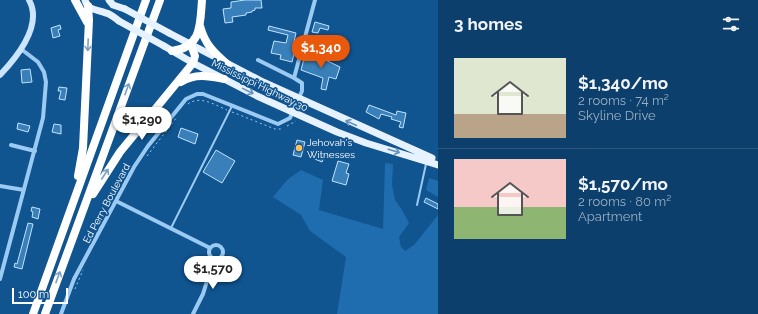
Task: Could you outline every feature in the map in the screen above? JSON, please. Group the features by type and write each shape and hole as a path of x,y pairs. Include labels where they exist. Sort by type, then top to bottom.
{"highway":[{"path":"75,0 81,9 88,26"},
{"path":"33,314 146,0"},
{"path":"45,314 160,0"},
{"path":"172,51 185,49 191,45 200,26 202,0"},
{"path":"68,220 83,148 88,26 87,3"},
{"path":"200,26 207,45 227,64"},
{"path":"79,220 94,191 111,165 193,63 195,56 191,45"},
{"path":"175,86 183,80 197,76 224,79"}],"main road":[{"name":"Mississippi Highway 30","path":"109,0 113,5 125,9 227,64 299,99 438,161"},
{"name":"Mississippi Highway 30","path":"87,3 92,9 105,12 193,63 293,112 337,132 379,147 438,164"},
{"path":"379,147 382,137"}],"street":[{"path":"0,75 21,49 32,27 34,12 29,0"},
{"path":"294,78 315,0"},
{"path":"0,279 44,118 46,82 44,72 38,62 21,49"},
{"path":"258,60 300,80 303,87 299,99"},
{"name":"Ed Perry Boulevard","path":"61,314 74,279 116,201 148,146 186,99 197,94 202,94 278,124 290,118 299,99"},
{"path":"11,145 35,151"},
{"path":"0,186 24,190"},
{"path":"116,201 210,248"},
{"path":"210,248 216,245 222,249 221,256 214,259"},
{"path":"210,248 209,254 214,259"},
{"path":"193,314 203,294 214,259"}],"lane":[{"path":"171,228 232,106"},
{"path":"417,205 427,160"}],"path":[{"path":"146,157 175,119"},
{"path":"287,126 296,121"},
{"path":"75,289 85,267"}],"shaded area":[{"path":"385,163 393,164 392,185 395,200 409,223 399,237 401,247 405,251 414,245 438,215 438,314 337,314 346,257 310,231 301,215 273,197 287,180 301,170 323,180 319,210 383,229"},
{"path":"429,178 438,181 438,197 426,190"}],"building":[{"path":"261,0 262,8 255,8 252,12 246,13 246,15 232,17 233,22 225,23 223,9 231,8 231,2"},
{"path":"315,22 329,26 328,30 320,28 318,33 312,32"},
{"path":"60,25 61,29 58,30 60,36 53,38 51,28"},
{"path":"269,26 296,33 293,46 296,46 292,62 280,59 281,55 271,53 274,41 286,43 288,35 268,30"},
{"path":"311,41 325,44 323,52 309,48"},
{"path":"305,55 318,59 319,57 340,67 336,79 329,77 326,90 321,89 323,78 301,70"},
{"path":"30,69 32,82 22,83 21,70"},
{"path":"59,87 67,88 65,100 59,99 61,91 58,91"},
{"path":"369,105 396,115 397,111 406,113 403,128 399,127 401,122 391,119 392,117 381,114 379,119 366,112"},
{"path":"18,123 30,126 28,132 17,129"},
{"path":"54,124 61,125 61,134 52,132"},
{"path":"181,128 198,134 195,144 178,137"},
{"name":"Jehovah's Witnesses","path":"297,140 305,142 301,157 293,155"},
{"path":"216,150 235,161 222,183 203,172"},
{"path":"313,150 325,155 322,162 310,157"},
{"path":"338,161 349,164 346,173 349,174 346,185 332,181"},
{"path":"426,198 438,204 438,209 424,202"},
{"path":"32,207 40,209 38,219 32,217"},
{"path":"28,223 33,224 22,269 14,267 15,263 17,264"}],"place":[{"name":"Jehovah's Witnesses","path":"299,148"}]}
